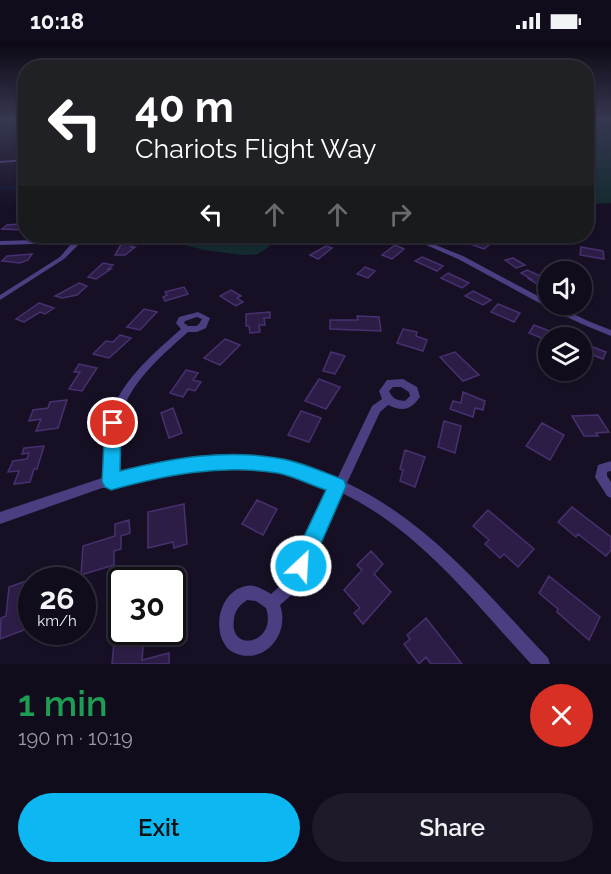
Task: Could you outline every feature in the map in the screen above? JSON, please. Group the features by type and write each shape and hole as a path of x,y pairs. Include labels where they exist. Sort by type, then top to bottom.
{"street":[{"path":"0,162 18,161"},
{"path":"0,243 18,242"},
{"path":"0,298 49,269 76,243"},
{"path":"427,243 464,258 552,309 611,333"},
{"path":"111,482 113,423 122,400 136,378 186,330"},
{"path":"272,603 292,585 337,486 376,409 388,400"},
{"path":"0,518 111,482 164,468 222,462 279,466 337,486 393,516 418,536 542,664"},
{"path":"611,466 602,470 601,477 611,492"}],"green space":[{"path":"594,149 611,149 611,203 594,204"},
{"path":"185,243 269,243 270,246 258,254 242,255 185,245"}],"building":[{"path":"18,224 18,230 2,229 7,225"},
{"path":"122,243 133,243 131,247 135,247 125,255 115,255"},
{"path":"484,243 489,245 484,249 470,244"},
{"path":"395,245 404,249 392,259 382,255"},
{"path":"326,246 332,248 318,259 310,255"},
{"path":"581,247 603,251 604,259 580,255"},
{"path":"32,254 28,260 20,263 2,261 7,256"},
{"path":"422,257 443,266 437,271 415,261"},
{"path":"513,258 525,265 516,268 505,260"},
{"path":"103,263 113,265 108,269 111,269 96,279 88,277"},
{"path":"365,267 375,271 368,278 357,274"},
{"path":"527,270 538,275 538,285 529,279 531,279 521,273"},
{"path":"448,273 469,283 462,288 441,278"},
{"path":"79,283 87,286 77,295 62,298 55,296"},
{"path":"184,287 188,294 165,301 163,297 167,295 165,292"},
{"path":"231,290 241,296 237,298 243,302 236,306 220,296"},
{"path":"473,291 491,300 483,305 465,296"},
{"path":"39,303 54,308 45,314 40,312 24,322 16,319"},
{"path":"498,304 520,313 514,322 491,312"},
{"path":"144,309 157,312 140,330 127,327"},
{"path":"270,312 270,318 264,318 265,325 259,325 260,332 250,333 249,326 246,326 246,314"},
{"path":"357,316 379,317 381,331 330,329 330,320 358,320"},
{"path":"534,325 539,327 538,337 529,333"},
{"path":"403,329 417,332 416,336 427,340 423,351 397,343"},
{"path":"120,335 131,338 109,358 93,354 106,341 113,342"},
{"path":"225,339 240,345 220,365 204,358"},
{"path":"592,347 606,352 603,359 592,355"},
{"path":"331,352 345,356 335,374 323,371"},
{"path":"455,352 479,375 463,381 440,357"},
{"path":"79,364 97,368 82,391 69,389 80,372 74,372"},
{"path":"186,370 198,373 193,380 201,382 195,391 188,389 183,397 170,393"},
{"path":"319,379 340,387 326,409 305,401"},
{"path":"463,392 485,401 483,410 475,408 473,417 450,409 453,401 461,403"},
{"path":"67,400 58,428 36,431 41,419 29,421 33,410 48,408 50,402"},
{"path":"173,408 182,433 169,438 161,413"},
{"path":"301,411 321,418 309,442 288,435"},
{"path":"598,415 609,432 596,433 598,436 584,436 572,416"},
{"path":"444,421 461,426 455,453 438,447"},
{"path":"542,423 564,435 550,460 526,446"},
{"path":"44,446 37,469 34,469 30,482 14,484 19,471 8,472 13,461 27,459 29,453 22,454 24,448"},
{"path":"405,450 425,457 415,487 400,481 403,470 400,469"},
{"path":"257,500 277,509 263,535 242,524"},
{"path":"184,504 187,544 174,548 173,542 148,548 148,512"},
{"path":"572,507 611,537 611,550 606,556 578,534 576,537 558,522"},
{"path":"488,510 534,549 518,567 504,554 500,558 485,544 489,540 473,526"},
{"path":"129,520 130,533 121,536 121,549 114,551 114,565 96,570 96,567 82,567 83,546 115,536 115,524"},
{"path":"371,551 383,564 374,574 391,592 363,624 354,613 360,608 344,590 362,570 357,565"},
{"path":"549,576 600,617 589,640 539,593"},
{"path":"18,584 18,632 0,639 1,618 6,616 9,587"},
{"path":"426,618 462,664 431,664 426,657 419,664 404,644 410,639 407,635"},
{"path":"114,645 143,645 142,660 169,653 169,664 112,664"}],"waterway":[{"path":"0,188 18,188"}],"route":[{"path":"113,423 111,482 164,468 192,464 250,462 279,466 308,474 337,486 301,566"}]}
